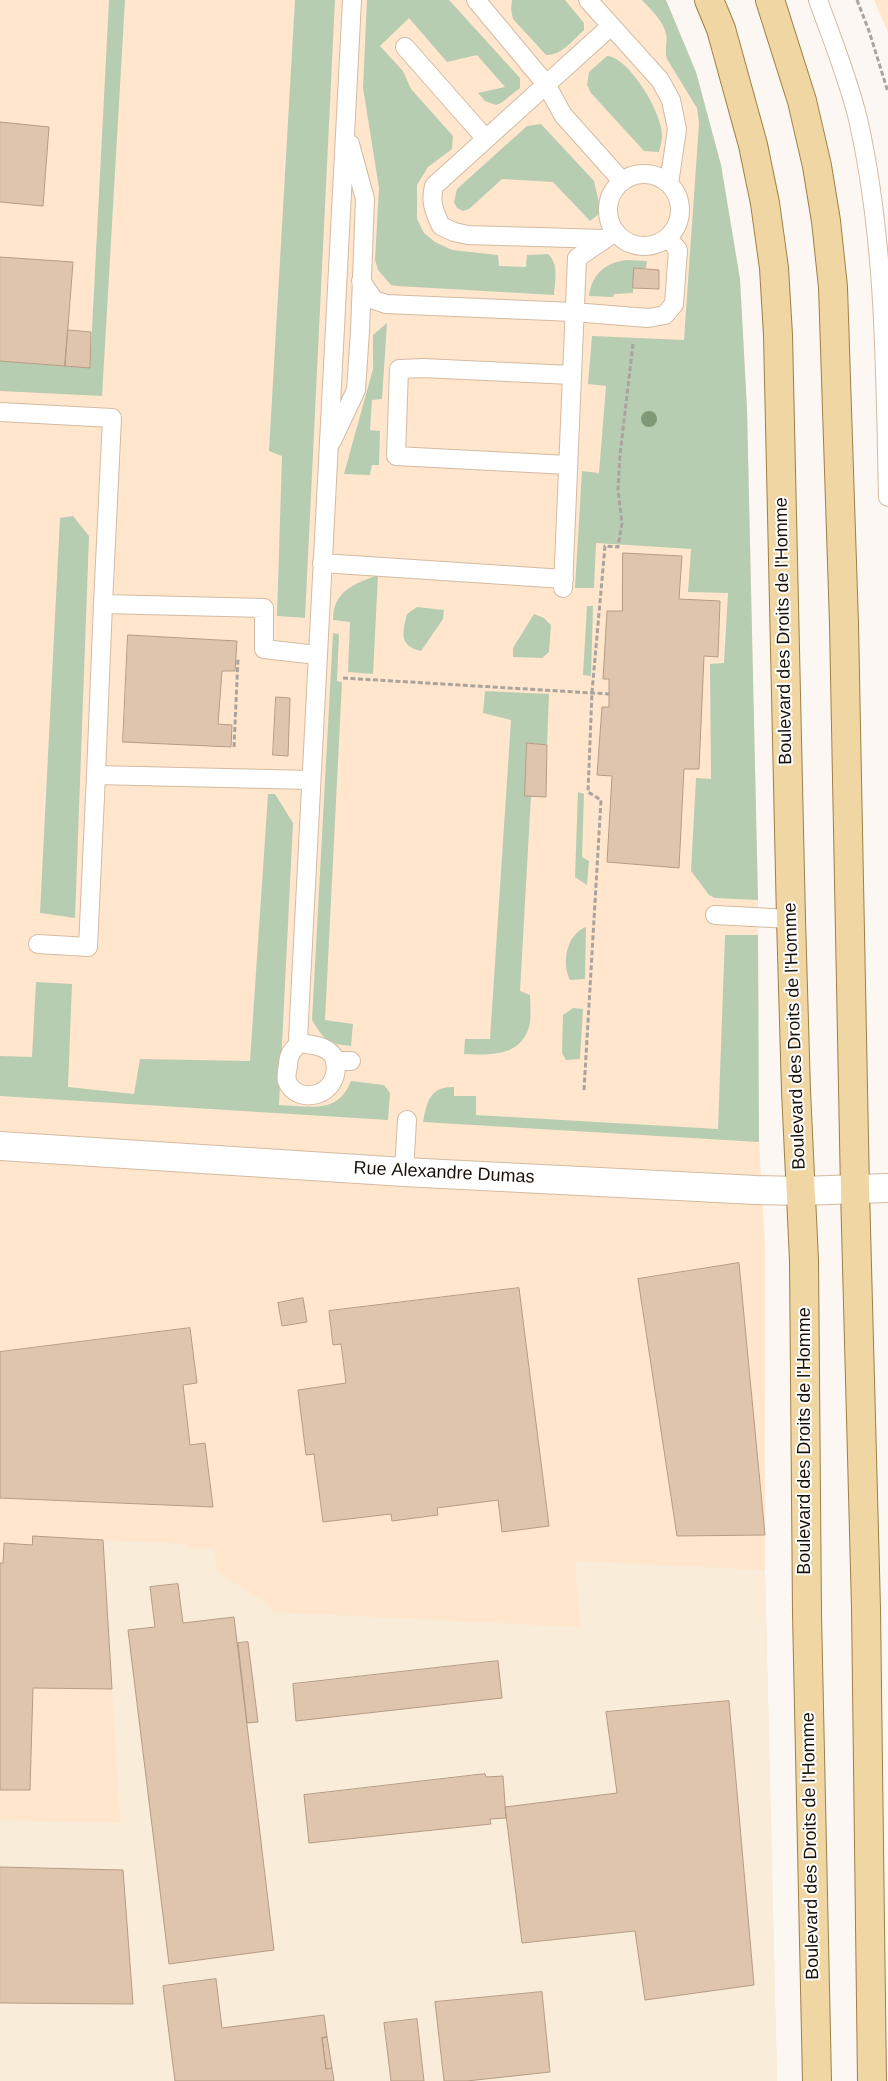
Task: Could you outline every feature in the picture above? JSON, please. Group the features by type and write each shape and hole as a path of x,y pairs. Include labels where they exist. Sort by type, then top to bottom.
{"main road":[{"name":"Boulevard des Droits de l'Homme","path":"709,0 721,29 754,145 765,203 774,268 778,344 790,919 804,1260 807,1614 817,2081"},
{"path":"770,0 802,101 817,166 826,221 833,287 844,624 855,1190 866,1608 872,2081"}],"street":[{"name":"Rue Alexandre Dumas","path":"0,1146 404,1172 801,1191 888,1188"}],"lane":[{"path":"300,1043 298,1039 317,655 352,0"},
{"path":"476,0 546,84 563,115 622,182"},
{"path":"588,0 660,80 671,100 677,129 669,184"},
{"path":"818,0 850,87 865,156 874,212 881,278 887,398 888,497"},
{"path":"610,235 608,209 610,197 622,182 636,175 648,174 659,177 669,184 676,194 680,205 680,217 676,228 668,238 658,244 646,246 634,245 610,235 468,235 454,232 441,226 432,205 434,186 611,26"},
{"path":"405,47 486,139"},
{"path":"328,451 356,390 360,331 365,199 346,130"},
{"path":"322,563 564,583 573,312 577,258 610,235"},
{"path":"361,281 374,300 386,304 573,312 648,318 665,315 674,304 678,250 668,238"},
{"path":"360,331 373,308 386,304"},
{"path":"568,465 396,456 398,378 399,369 422,368 571,375"},
{"path":"0,412 112,418 88,947 38,944"},
{"path":"103,604 264,608 264,649 317,655"},
{"path":"96,775 311,780"},
{"path":"715,915 790,919"},
{"path":"300,1043 325,1048 343,1061 330,1088 319,1094 306,1095 292,1089 287,1080 288,1058 293,1049 300,1043"},
{"path":"404,1172 407,1120"}],"path":[{"path":"857,0 888,92"},
{"path":"584,1090 600,800 588,792 592,692 605,546 618,547 622,522 618,490 620,455 634,317"},
{"path":"234,747 238,652"},
{"path":"344,669 343,678 609,694"}],"shaded area":[{"path":"0,0 666,0 696,72 721,165 740,279 747,409 758,900 759,1142 765,1245 765,1570 777,2081 0,2081"},
{"path":"874,0 888,0 888,32"},
{"path":"103,1540 188,1544 189,1548 214,1549 218,1572 267,1604 273,1612 580,1627 575,1561 765,1570 777,2081 0,2081 0,1820 120,1823"}],"green space":[{"path":"109,0 125,0 102,396 0,391 0,361 90,368"},
{"path":"295,0 335,0 305,618 277,616 282,456 269,451"},
{"path":"367,0 449,0 520,78 520,88 501,103 496,105 485,101 478,93 505,87 477,55 447,62 409,18 380,46 403,71 411,89 453,136 452,149 428,167 417,185 417,219 424,233 435,242 452,250 498,255 499,266 526,267 527,255 548,254 555,268 554,295 397,286 391,285 378,270 375,260 379,188 363,88"},
{"path":"512,0 565,0 584,23 584,30 562,50 546,55 513,19"},
{"path":"642,0 666,0 696,72 721,165 740,279 747,409 758,900 715,898 709,895 691,871 696,778 711,779 710,664 724,663 728,593 688,592 691,549 596,543 594,588 575,588 582,471 599,473 606,386 588,384 592,336 684,340 699,123 697,108 667,59 666,37 662,24"},
{"path":"607,56 616,59 625,66 644,89 661,127 662,139 659,152 644,151 591,93 587,85 589,72"},
{"path":"541,124 594,181 600,207 599,214 590,221 553,182 502,179 469,209 463,211 457,208 454,202 457,189 527,126"},
{"path":"626,260 647,261 646,268 634,268 633,293 614,294 613,297 589,296 593,282 601,271 612,264"},
{"path":"387,323 382,399 372,400 370,430 380,431 379,465 372,465 370,475 344,474 373,369 373,335"},
{"path":"73,516 89,536 75,918 40,913 60,518"},
{"path":"378,575 373,674 348,672 350,622 333,620 334,610 341,595 346,590"},
{"path":"587,606 593,606 591,676 583,675"},
{"path":"417,607 444,610 443,619 421,651 409,646 403,633 407,614"},
{"path":"534,614 544,618 551,625 549,652 542,658 513,657 513,648"},
{"path":"333,633 339,634 337,681 342,682 325,1020 353,1024 351,1046 327,1040 312,1020"},
{"path":"485,691 549,694 547,745 527,743 525,796 531,796 520,991 530,995 528,1030 523,1039 510,1050 492,1054 464,1054 465,1039 490,1039 511,720 483,713"},
{"path":"578,792 584,794 582,857 589,861 587,885 575,877"},
{"path":"268,794 275,794 293,823 279,1105 312,1107 330,1104 345,1092 351,1081 384,1085 390,1093 388,1120 0,1096 0,1056 32,1057 36,982 72,984 68,1087 134,1094 140,1059 250,1061"},
{"path":"586,927 585,979 570,980 567,973 566,957 570,942 579,931"},
{"path":"725,935 758,935 759,1142 423,1122 428,1102 435,1092 446,1087 454,1087 454,1096 476,1096 476,1115 718,1129"},
{"path":"573,1008 583,1009 580,1059 566,1060 562,1053 563,1015"}],"building":[{"path":"0,122 49,127 43,206 0,202"},
{"path":"0,257 73,262 65,366 0,361"},
{"path":"634,268 659,270 659,289 633,288"},
{"path":"68,330 91,332 90,368 65,366"},
{"path":"623,553 682,556 679,599 720,601 718,657 704,656 699,769 684,769 679,868 607,862 612,776 597,775 602,707 609,707 609,679 603,679 607,611 622,611"},
{"path":"128,635 237,641 235,671 222,671 218,724 232,725 231,747 123,742"},
{"path":"276,697 290,698 288,756 273,755"},
{"path":"527,743 547,745 546,797 525,796"},
{"path":"739,1263 765,1535 677,1536 638,1279"},
{"path":"519,1288 549,1526 502,1532 498,1500 437,1508 438,1515 392,1521 391,1514 323,1522 314,1454 306,1455 298,1390 346,1383 341,1344 333,1345 329,1311"},
{"path":"303,1298 307,1322 282,1326 278,1303"},
{"path":"190,1328 197,1383 183,1385 190,1445 205,1443 213,1507 0,1498 0,1352"},
{"path":"33,1536 103,1540 112,1689 33,1688 30,1790 0,1790 0,1563 3,1563 4,1543 32,1545"},
{"path":"178,1584 183,1623 234,1617 274,1950 169,1964 128,1630 155,1627 150,1587"},
{"path":"248,1642 258,1722 247,1723 238,1643"},
{"path":"498,1661 502,1698 296,1721 293,1684"},
{"path":"729,1701 754,1985 645,2000 635,1931 522,1943 505,1807 617,1793 606,1712"},
{"path":"485,1774 486,1777 503,1776 506,1818 490,1819 491,1824 309,1843 304,1795"},
{"path":"0,1867 123,1870 133,2004 0,2003"},
{"path":"216,1979 222,2028 324,2015 327,2037 322,2038 326,2069 332,2068 334,2081 175,2081 163,1986"},
{"path":"542,1992 550,2072 467,2081 444,2081 435,2002"},
{"path":"417,2019 424,2081 391,2081 384,2023"},
{"path":"327,2037 332,2068 326,2069 322,2038"}]}
